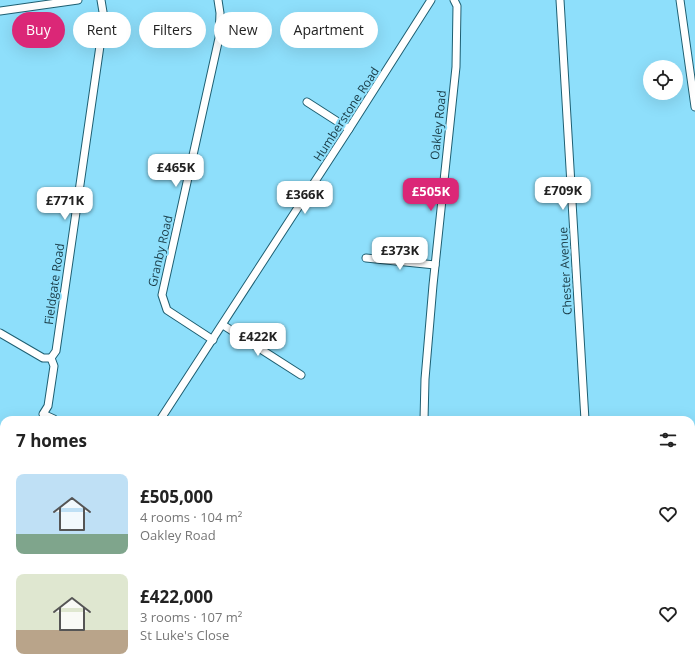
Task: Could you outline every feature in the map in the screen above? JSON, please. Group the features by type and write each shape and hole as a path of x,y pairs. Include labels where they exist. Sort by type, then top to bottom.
{"street":[{"path":"0,11 52,2 78,0"},
{"name":"Fieldgate Road","path":"47,416 43,414 48,406 54,366 51,358 56,352 104,18 101,0"},
{"name":"Granby Road","path":"213,340 167,310 162,294 219,38 220,13 218,0"},
{"name":"Humberstone Road","path":"165,416 350,129 431,0"},
{"name":"Oakley Road","path":"424,416 425,379 435,265 456,67 457,6 454,0"},
{"name":"Chester Avenue","path":"560,0 585,416"},
{"path":"680,0 695,107"},
{"path":"307,102 350,129"},
{"path":"366,258 435,265"},
{"path":"223,325 301,375"},
{"path":"0,333 43,358 51,358"}]}
